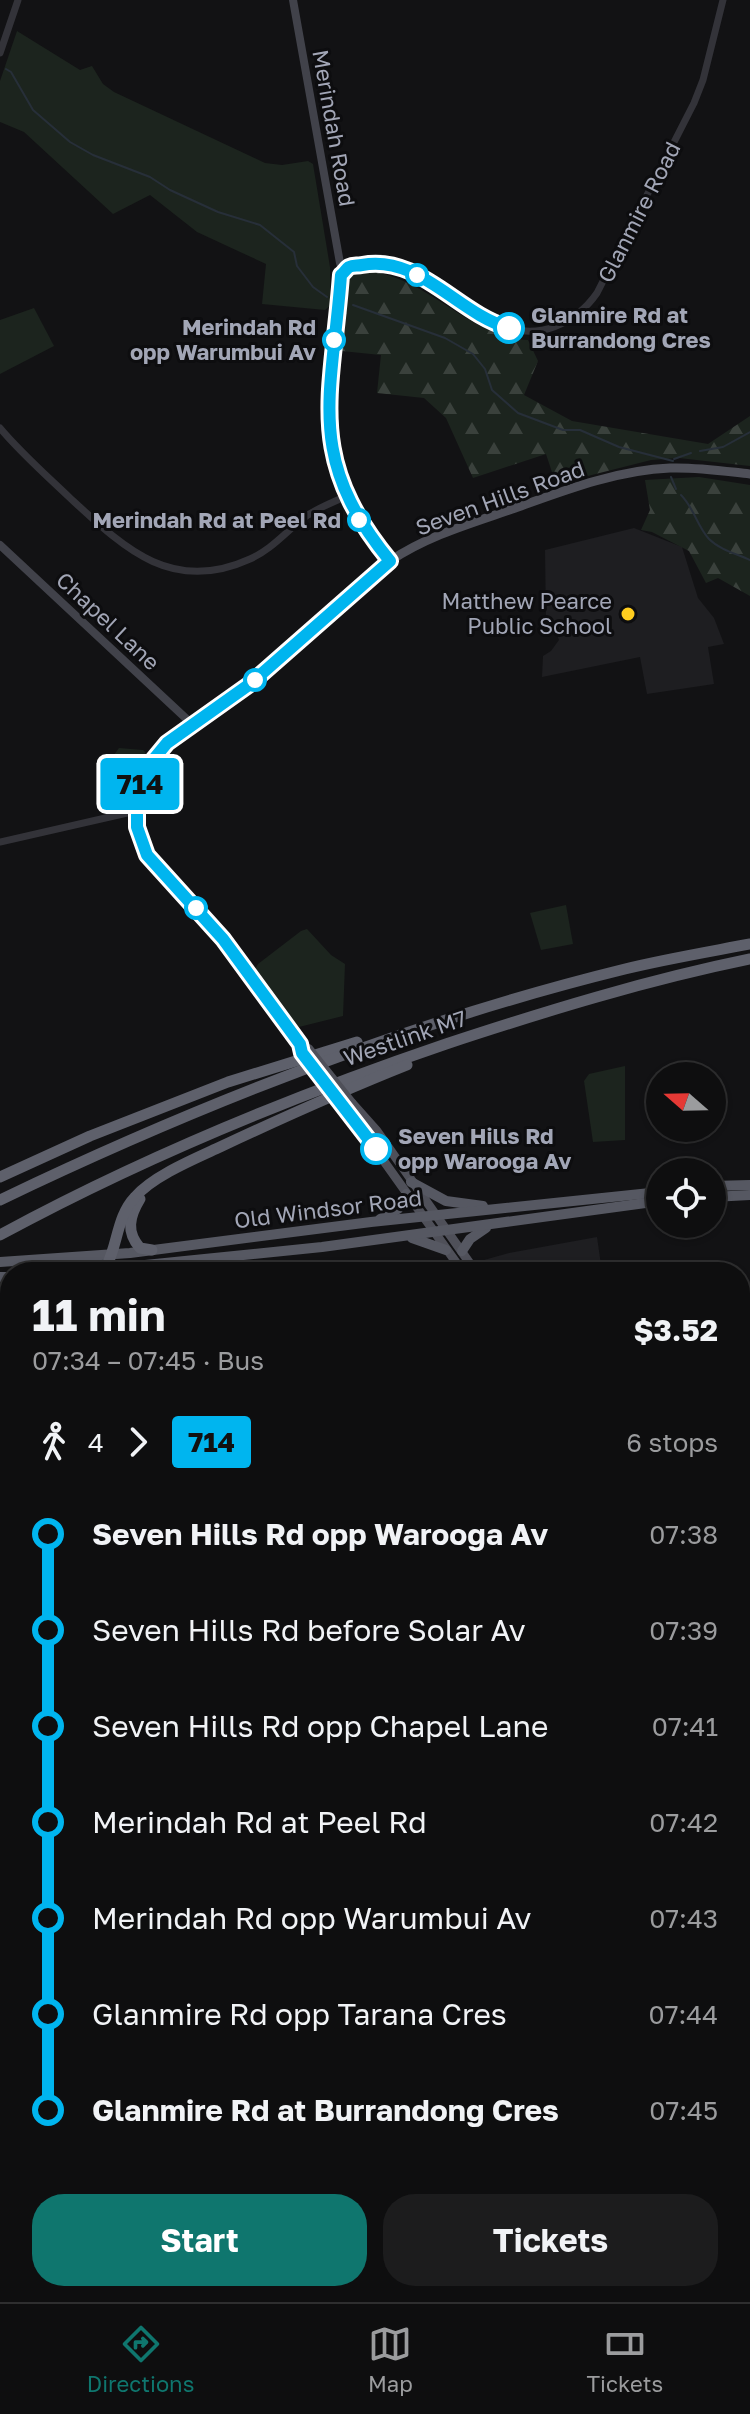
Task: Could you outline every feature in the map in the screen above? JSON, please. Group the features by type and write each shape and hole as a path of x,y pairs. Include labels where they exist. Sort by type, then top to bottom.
{"highway":[{"name":"Westlink M7","path":"0,1200 93,1156 304,1069 535,994 627,969 750,944"},
{"name":"Westlink M7","path":"4,1233 159,1158 258,1114 363,1073 538,1014 750,959"},
{"path":"0,1177 90,1136 237,1079 493,1002 535,994"},
{"path":"108,1262 121,1221 133,1199 145,1188 191,1161 297,1111 461,1044 469,1037"},
{"path":"152,1250 140,1248 130,1233 134,1209 150,1189 191,1161"},
{"path":"411,1182 448,1202 509,1208"},
{"path":"726,1186 750,1185"},
{"name":"Old Windsor Road","path":"0,1262 152,1250 371,1222 646,1193"},
{"path":"371,1222 393,1213 401,1206 406,1194"},
{"path":"726,1196 750,1195"},
{"name":"Old Windsor Road","path":"176,1262 434,1233 646,1203"},
{"path":"462,1251 470,1239 495,1224"},
{"path":"398,1237 416,1238 446,1250"}],"main road":[{"name":"Merindah Road","path":"293,0 343,268 328,413 333,454 346,496 368,535 390,561"},
{"name":"Seven Hills Road","path":"455,1262 309,1049 300,1044 214,928 147,855 138,835 136,811 140,784 153,758 167,743 250,684 390,561 414,547 464,525 587,485 643,471 697,469 750,474"},
{"name":"Chapel Lane","path":"0,545 192,724"},
{"name":"Seven Hills Road","path":"349,1108 368,1121 469,1262"},
{"path":"367,1135 368,1121"}],"street":[{"path":"0,53 18,0"},
{"name":"Glanmire Road","path":"343,268 382,263 403,268 491,322 511,329 536,331 575,316 597,293 694,103 703,80 723,0"},
{"path":"0,428 22,453 114,539 138,556 167,568 195,572 237,564 266,551 310,514 346,496"},
{"path":"0,842 136,811"}],"shaded area":[{"name":"Matthew Pearce Public School","path":"634,528 682,547 698,598 714,618 724,644 708,647 714,684 647,694 640,657 542,677 543,656 559,640 554,625 546,621 545,550"},
{"path":"597,1237 601,1262 482,1262 509,1253"}],"green space":[{"path":"17,31 80,70 92,66 103,84 114,92 265,163 282,165 308,161 313,164 330,267 330,306 325,310 262,304 266,264 197,232 150,195 113,214 24,132 0,122 0,81"},
{"path":"375,272 415,287 488,330 528,340 538,361 524,395 572,421 708,444 750,416 750,466 679,458 651,460 556,484 546,454 473,478 446,418 424,398 377,393 381,355 342,351 348,280 353,275"},
{"path":"34,308 54,346 0,374 0,320"},
{"path":"699,477 750,485 750,596 718,578 706,583 689,551 652,532 641,530 650,510 645,480"},
{"path":"119,748 143,750 146,753 135,770 129,802 106,812 100,774"},
{"path":"566,905 573,944 541,950 530,913"},
{"path":"307,929 331,955 345,964 343,1016 299,1027 290,1016 287,1017 254,971 258,964"},
{"path":"625,1066 625,1140 593,1142 584,1081 589,1074"}],"waterway":[{"path":"6,69 11,72 33,110 70,142 93,155 150,177 170,190 218,212 260,225 294,252 297,266 313,287 327,297"},
{"path":"353,305 445,338 473,354 485,369 492,390 518,413 563,430 580,430 619,447 673,461"},
{"path":"700,451 723,447 750,432"},
{"path":"674,459 691,453"},
{"path":"671,477 676,489"},
{"path":"681,495 713,543 750,560"}],"bus line":[{"name":"714","path":"376,1149 302,1053 300,1044 223,939 147,855 138,835 136,800 148,766 167,743 250,684 390,561 355,514 337,473 333,454 328,401 341,275 347,268 365,264 396,266 417,275 491,322 509,328"}],"place":[{"name":"Glanmire Rd at Burrandong Cres","path":"509,328"},
{"name":"Merindah Rd opp Warumbui Av","path":"334,340"},
{"name":"Merindah Rd at Peel Rd","path":"359,520"},
{"name":"Matthew Pearce Public School","path":"628,614"},
{"name":"Seven Hills Rd opp Warooga Av","path":"376,1149"}]}
